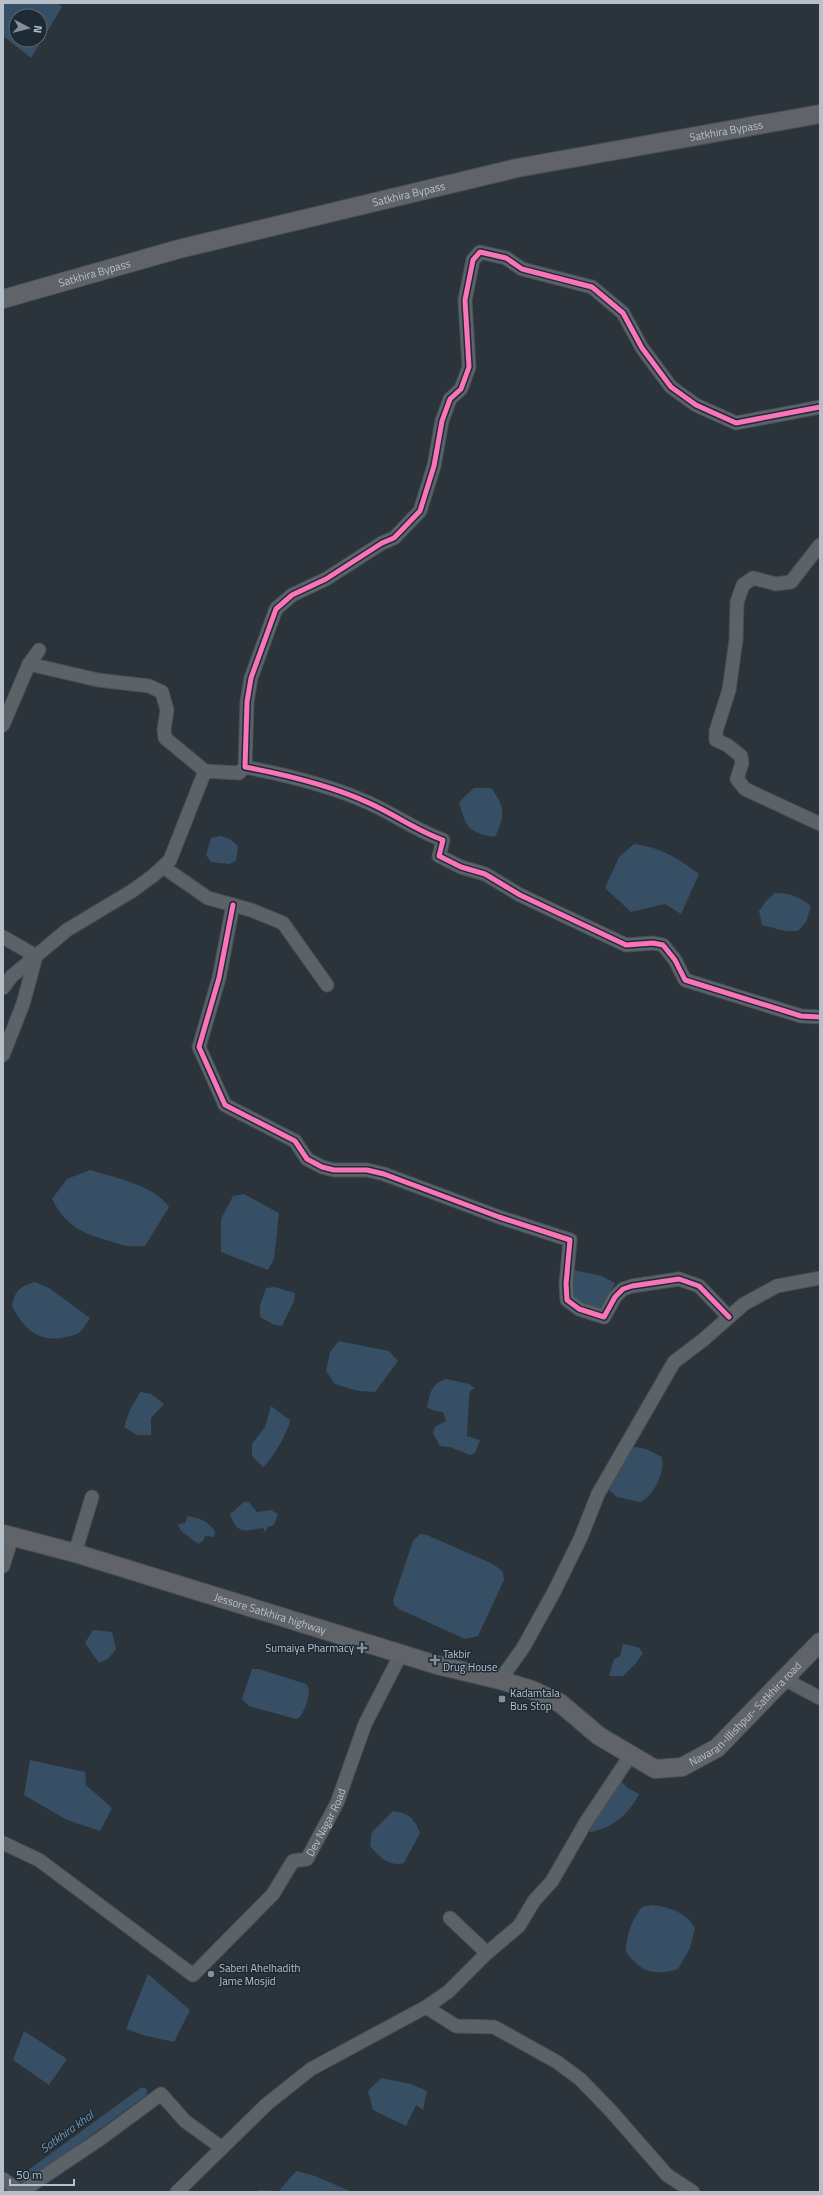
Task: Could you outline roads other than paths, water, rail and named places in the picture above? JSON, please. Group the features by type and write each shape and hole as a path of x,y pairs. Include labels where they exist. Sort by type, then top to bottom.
{"highway":[{"name":"Satkhira Bypass","path":"3,299 179,249 517,168 820,114"},
{"name":"Jessore Satkhira highway","path":"8,1536 75,1553 437,1665 500,1680 532,1690 560,1703 599,1736"},
{"name":"Navaran-Illishpur- Satkhira road","path":"599,1736 630,1756 655,1769 682,1767 690,1764 717,1748 820,1642"}],"street":[{"path":"29,664 98,680 149,686 162,692 167,710 164,730 165,738 205,772 239,773 245,767 247,702 251,678 268,627 276,609 292,595 326,579 382,543 394,538 420,511 434,466 442,421 450,399 461,389 469,367 465,300 473,260 480,252 506,258 522,269 592,287 622,313 642,348 671,387 696,405 736,423 820,407"},
{"path":"820,545 791,582 776,584 752,578 743,585 737,602 736,640 729,690 716,731 716,740 727,745 741,756 742,763 737,779 745,789 820,824"},
{"path":"3,725 29,664 39,650"},
{"path":"245,767 297,777 368,802 423,832 443,840 439,856 450,862 485,874 520,895 626,945 653,943 663,945 675,960 685,980 801,1016 820,1017"},
{"path":"3,988 12,976 67,930 132,891 170,860 205,772"},
{"path":"163,867 208,898 284,923 327,985"},
{"path":"233,905 219,978 199,1047 225,1105 295,1141 307,1159 322,1167 334,1170 367,1170 384,1174 499,1217 570,1240 566,1284 568,1300 579,1309 604,1316 615,1297 623,1289 632,1286 679,1279 700,1286 729,1317"},
{"path":"3,937 36,956"},
{"path":"3,1055 23,1004 36,956"},
{"path":"500,1680 523,1648 554,1592 581,1537 598,1494 674,1362 744,1304 777,1286 820,1278"},
{"path":"75,1553 92,1497"},
{"path":"3,1566 8,1536"},
{"name":"Dev Nagar Road","path":"3,1843 39,1860 193,1976 273,1894 292,1861 307,1860 337,1802 365,1724 401,1654"},
{"path":"784,1679 820,1698"},
{"path":"177,2192 267,2104 311,2069 426,2007 448,1992 486,1952 519,1926 534,1901 552,1881 586,1822 630,1756"},
{"path":"450,1918 486,1952"},
{"path":"426,2007 456,2026 494,2028 557,2062 574,2075 611,2111 667,2175 693,2192"},
{"path":"3,2179 21,2192 100,2139 161,2094 185,2122 222,2148"}],"water":[{"path":"3,3 58,3 62,7 48,30 48,8 8,8 8,40 3,36"},
{"path":"18,48 37,48 31,58"},
{"path":"474,788 491,788 499,801 502,817 495,837 474,831 466,823 459,802"},
{"path":"220,836 230,839 238,846 236,861 229,864 211,862 206,855 211,838"},
{"path":"634,844 643,845 668,854 699,874 681,914 665,904 631,912 605,888 619,857"},
{"path":"775,893 794,896 811,906 806,922 798,931 785,931 762,925 759,911 766,901"},
{"path":"90,1170 122,1179 144,1188 154,1193 169,1207 145,1246 126,1246 88,1234 68,1221 57,1208 52,1199 67,1179"},
{"path":"244,1194 279,1213 274,1259 268,1270 221,1252 221,1219 233,1196"},
{"path":"569,1269 602,1276 615,1283 602,1310 574,1302"},
{"path":"35,1282 49,1288 90,1318 79,1333 68,1337 52,1339 45,1338 31,1331 20,1320 12,1306 15,1296 22,1287"},
{"path":"275,1287 295,1293 294,1301 282,1326 275,1325 260,1317 260,1306 266,1288"},
{"path":"339,1341 389,1351 398,1361 375,1392 358,1391 335,1384 326,1371 330,1352"},
{"path":"446,1379 469,1384 475,1388 470,1391 469,1396 467,1436 480,1440 475,1453 470,1455 450,1447 440,1446 433,1433 435,1427 446,1421 443,1412 435,1411 427,1407 429,1398 434,1386"},
{"path":"140,1392 151,1394 164,1404 151,1418 151,1435 137,1435 124,1427 129,1412"},
{"path":"271,1406 290,1420 287,1431 280,1445 263,1467 252,1456 252,1444 265,1427"},
{"path":"636,1447 646,1449 662,1457 662,1470 657,1483 650,1495 640,1502 617,1497 610,1491 610,1485 629,1449"},
{"path":"244,1502 249,1502 257,1512 271,1510 278,1514 274,1525 268,1527 265,1532 263,1528 242,1530 239,1528 233,1521 230,1514"},
{"path":"188,1516 206,1522 215,1531 214,1537 205,1536 203,1541 198,1544 181,1531 178,1524 185,1523"},
{"path":"420,1534 427,1535 493,1564 503,1572 504,1580 478,1636 465,1639 399,1609 394,1605 393,1600 413,1541"},
{"path":"93,1630 112,1632 116,1649 109,1658 99,1663 85,1643"},
{"path":"623,1644 638,1647 643,1653 636,1663 623,1676 609,1676 614,1659 620,1656"},
{"path":"252,1669 259,1669 306,1684 309,1691 306,1705 300,1717 296,1719 249,1706 242,1699"},
{"path":"30,1760 85,1772 86,1785 112,1808 100,1831 67,1820 24,1795"},
{"path":"618,1778 628,1788 639,1794 630,1808 619,1819 606,1827 590,1832 587,1829"},
{"path":"393,1811 403,1813 410,1817 416,1824 420,1833 404,1863 399,1864 394,1864 385,1860 370,1846 372,1832"},
{"path":"652,1905 665,1907 682,1914 695,1928 690,1948 678,1969 662,1972 649,1971 637,1964 626,1952 628,1934 635,1918 642,1907"},
{"path":"148,1974 190,2010 174,2042 146,2036 126,2029"},
{"path":"24,2031 67,2059 49,2085 13,2060"},
{"path":"381,2078 411,2084 427,2091 423,2110 416,2105 406,2126 373,2110 368,2091"},
{"path":"296,2171 315,2176 352,2192 257,2192 259,2190 279,2191"}],"waterway":[{"name":"Satkhira khal","path":"6,2192 143,2092"}],"place":[{"name":"Sumaiya Pharmacy","path":"362,1648"},
{"name":"Takbir Drug House","path":"435,1660"},
{"name":"Kadamtala Bus Stop","path":"502,1699"},
{"name":"Saberi Ahelhadith Jame Mosjid","path":"211,1974"}]}
